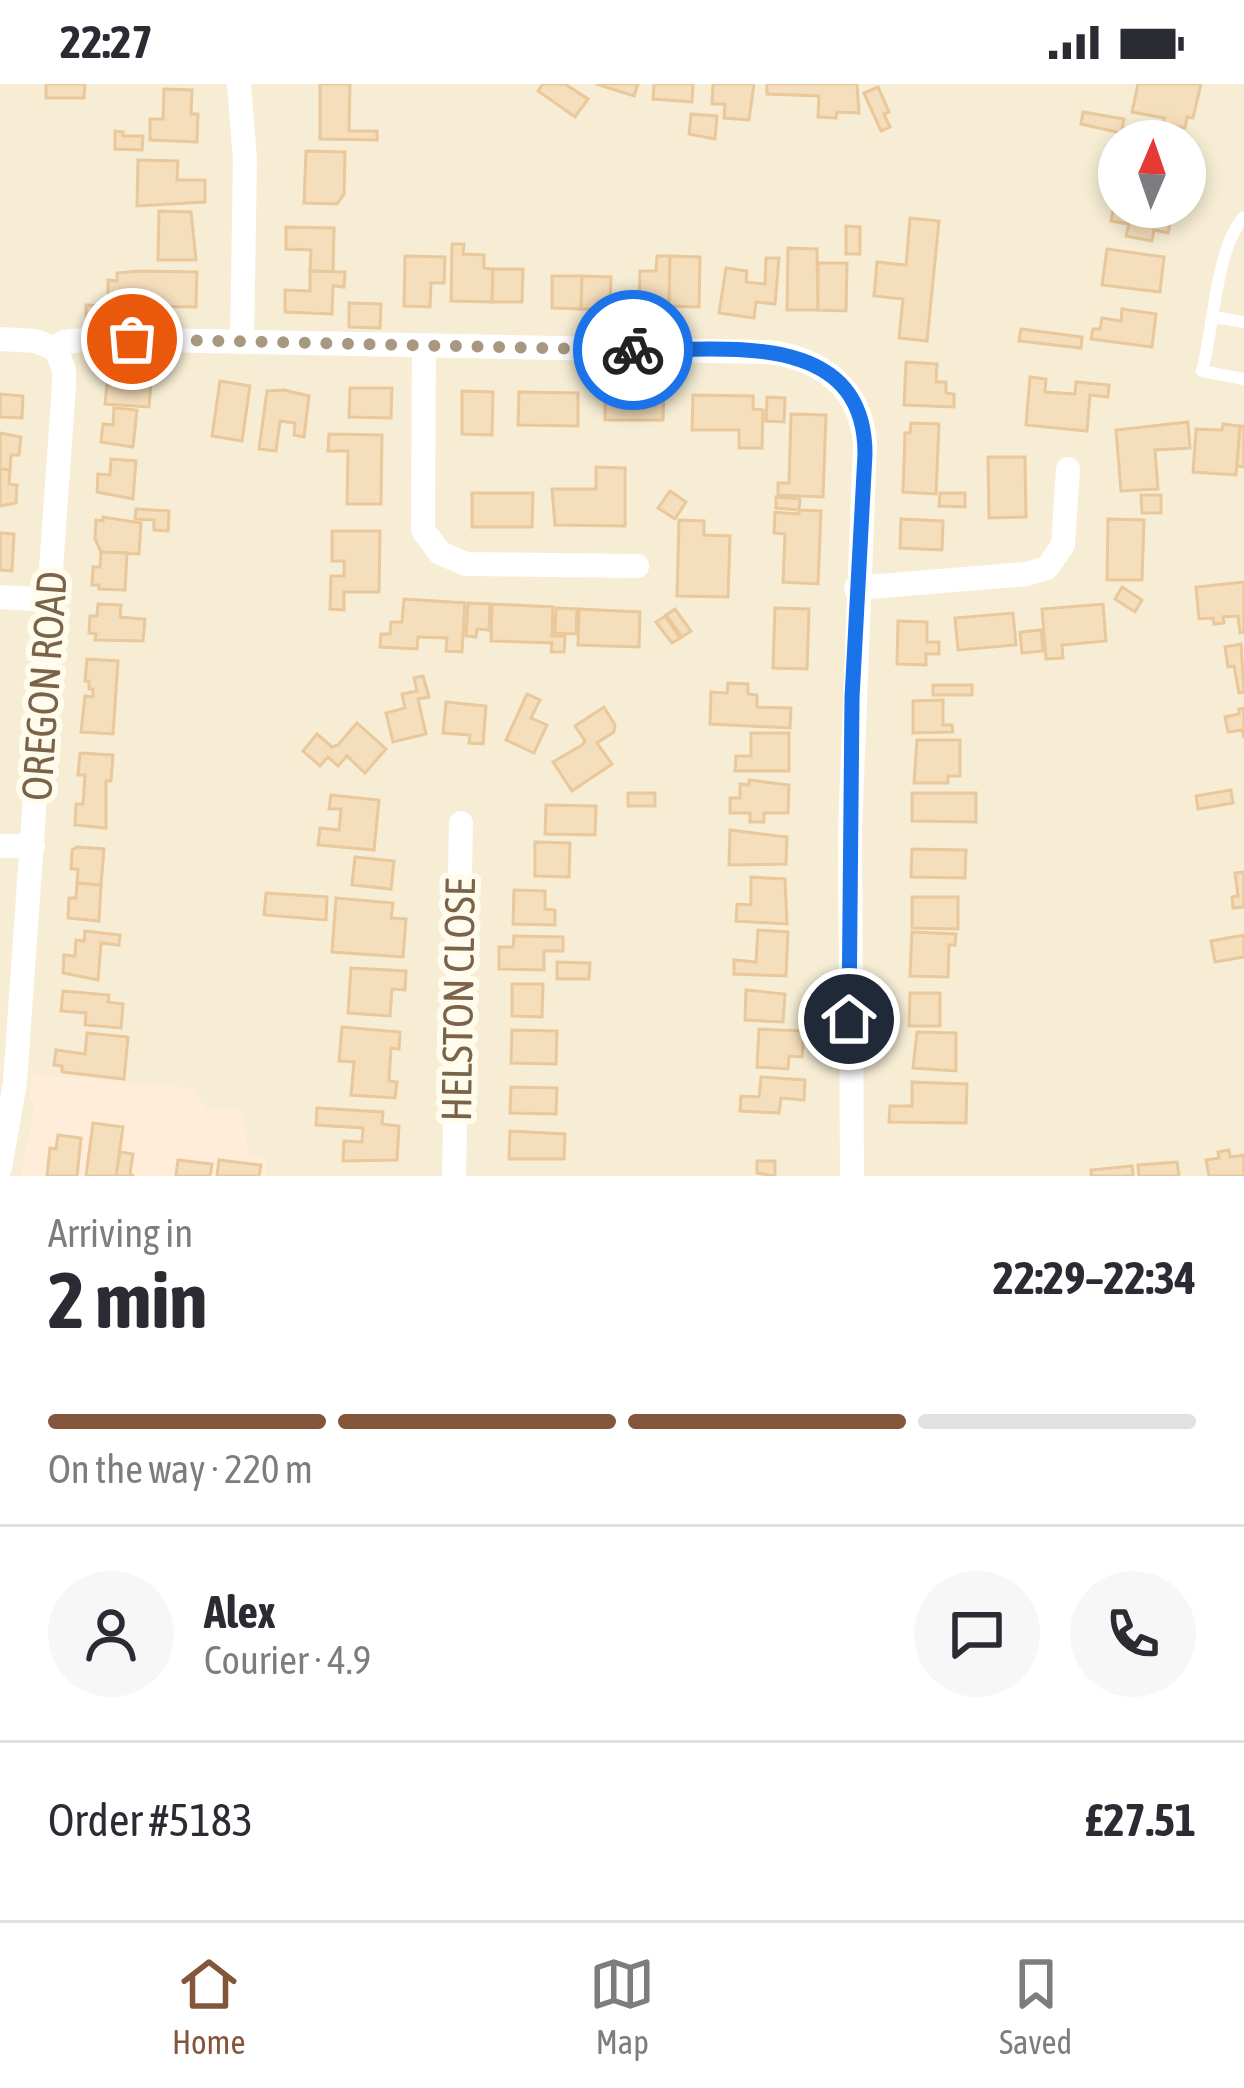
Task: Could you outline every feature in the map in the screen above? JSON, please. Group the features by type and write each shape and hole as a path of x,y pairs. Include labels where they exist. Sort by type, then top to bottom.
{"street":[{"path":"239,84 245,160 242,340"},
{"path":"0,339 35,340 56,349 64,342 96,339 769,352 801,358 829,372 847,389 865,444 856,588 848,978 852,1176"},
{"path":"424,346 420,511 429,543 453,562 466,564 637,566"},
{"name":"OREGON ROAD","path":"0,1168 15,1082 51,600 64,386 56,349"},
{"path":"856,588 1026,574 1047,568 1063,545 1068,469"},
{"path":"0,597 51,600"},
{"name":"HELSTON CLOSE","path":"454,1176 461,823"},
{"path":"0,846 33,846"}],"lane":[{"path":"1244,218 1228,250 1202,371 1244,379"},
{"path":"1214,317 1244,322"}],"shaded area":[{"path":"0,84 1244,84 1244,1176 0,1176"},
{"path":"32,1074 191,1088 206,1108 243,1111 248,1155 267,1160 266,1176 21,1176 34,1107 29,1097"}],"building":[{"path":"46,84 85,84 84,98 46,98"},
{"path":"320,84 350,84 349,131 377,131 377,140 320,139"},
{"path":"543,84 565,84 588,99 575,117 538,91"},
{"path":"596,84 638,84 634,96"},
{"path":"654,84 693,84 692,102 653,99"},
{"path":"713,84 754,84 749,120 724,118 725,104 712,104"},
{"path":"767,84 857,84 859,113 818,117 819,96 767,94"},
{"path":"1138,84 1201,84 1193,118 1164,120 1132,112"},
{"path":"878,87 889,112 884,114 890,127 881,131 864,93"},
{"path":"164,89 192,90 191,114 198,114 197,142 150,140 150,119 163,119"},
{"path":"1083,112 1124,119 1098,120 1098,128 1081,124"},
{"path":"691,114 717,116 715,139 689,134"},
{"path":"115,131 143,136 142,150 115,149"},
{"path":"306,151 345,152 344,194 337,204 304,203"},
{"path":"138,160 178,161 177,180 205,180 205,202 137,206"},
{"path":"159,211 191,212 196,260 158,260"},
{"path":"910,218 939,221 927,341 899,338 903,299 874,296 877,262 906,265"},
{"path":"846,226 860,227 860,254 846,254"},
{"path":"286,227 334,228 333,272 310,271 311,250 286,249"},
{"path":"1128,228 1169,228 1168,233 1154,230 1152,241 1126,236"},
{"path":"452,244 464,244 463,254 484,255 484,268 493,269 492,302 451,301"},
{"path":"788,248 817,249 818,310 787,310"},
{"path":"1107,249 1164,257 1160,292 1102,285"},
{"path":"405,256 445,257 444,283 431,283 430,307 404,306"},
{"path":"657,256 670,256 669,306 639,305 640,271 656,271"},
{"path":"670,256 700,257 699,307 669,306"},
{"path":"766,258 779,258 775,304 756,302 754,318 719,313 726,268 747,271 746,282 765,284"},
{"path":"818,263 847,263 846,311 818,310"},
{"path":"493,269 523,269 522,302 492,302"},
{"path":"310,271 345,272 344,287 333,286 332,314 285,312 285,290 310,291"},
{"path":"197,272 196,307 137,306 137,301 116,301 117,294 108,294 108,280 117,281 117,273"},
{"path":"552,276 582,276 581,309 552,308"},
{"path":"582,276 611,277 610,309 581,309"},
{"path":"349,303 381,304 380,328 349,327"},
{"path":"86,305 112,306 112,322 86,321"},
{"path":"1122,309 1156,314 1152,347 1091,339 1102,318 1121,321"},
{"path":"1021,329 1082,337 1081,348 1019,341"},
{"path":"906,362 937,364 936,382 946,382 946,393 954,394 954,407 904,405"},
{"path":"124,366 152,367 149,407 105,404 107,384 122,385"},
{"path":"1030,377 1046,379 1045,392 1075,394 1076,382 1109,385 1108,397 1090,395 1087,431 1026,425"},
{"path":"220,381 250,386 242,441 212,436"},
{"path":"350,388 392,388 391,418 349,417"},
{"path":"605,388 664,388 663,420 605,420"},
{"path":"267,391 309,396 304,437 294,435 295,423 280,421 276,451 259,449"},
{"path":"462,391 493,392 492,435 462,434"},
{"path":"519,392 578,393 578,426 518,425"},
{"path":"0,394 23,396 22,418 0,417"},
{"path":"693,395 753,396 753,409 763,410 762,448 739,448 739,430 692,430"},
{"path":"767,397 785,398 784,422 766,421"},
{"path":"114,408 137,410 133,447 101,442 103,424 113,425"},
{"path":"791,414 826,415 823,497 778,495 778,483 789,483"},
{"path":"1188,422 1190,448 1155,450 1158,489 1121,491 1116,430"},
{"path":"911,423 939,424 936,494 903,492 905,433 910,433"},
{"path":"1223,424 1240,426 1236,475 1193,472 1196,429 1222,430"},
{"path":"1240,426 1244,426 1244,467 1237,466"},
{"path":"0,433 21,437 19,455 11,455 10,470 0,469"},
{"path":"329,434 382,435 381,504 347,504 348,451 328,451"},
{"path":"988,457 1025,457 1026,517 989,518"},
{"path":"111,459 136,461 133,499 97,492 98,474 110,475"},
{"path":"596,467 625,468 625,526 555,525 552,489 596,489"},
{"path":"0,469 10,470 9,484 17,485 16,503 0,506"},
{"path":"670,491 686,502 675,519 658,508"},
{"path":"472,493 533,493 532,527 472,527"},
{"path":"940,493 965,493 965,507 939,506"},
{"path":"1141,495 1161,495 1161,513 1142,513"},
{"path":"776,497 800,499 799,510 776,508"},
{"path":"136,509 169,511 168,531 154,530 154,520 135,519"},
{"path":"799,510 821,511 818,584 783,582 785,534 774,533 775,512 799,514"},
{"path":"103,517 141,523 139,554 101,552 95,539 96,520 103,521"},
{"path":"901,519 943,521 942,550 900,548"},
{"path":"1108,519 1144,520 1142,580 1107,580"},
{"path":"679,520 704,521 704,535 730,536 728,597 677,596"},
{"path":"332,531 380,531 379,592 344,592 344,610 330,609 331,576 344,576 344,561 332,561"},
{"path":"0,533 14,534 12,571 0,570"},
{"path":"101,552 127,553 125,590 92,585 93,567 100,567"},
{"path":"1244,582 1244,632 1240,633 1238,616 1223,617 1224,623 1214,624 1213,618 1199,619 1196,587"},
{"path":"1122,587 1142,600 1135,612 1115,599"},
{"path":"404,599 465,603 462,652 446,651 447,638 418,637 417,649 380,647 381,634 390,634 391,622 402,622"},
{"path":"468,603 490,604 489,630 477,629 476,637 466,636"},
{"path":"98,604 121,605 120,617 145,619 143,641 95,640 96,634 89,633 90,616 97,616"},
{"path":"492,604 553,607 552,636 565,636 564,652 551,652 552,643 491,641"},
{"path":"1103,604 1106,641 1062,645 1063,658 1046,659 1042,609"},
{"path":"556,608 577,609 576,634 555,633"},
{"path":"775,608 809,609 807,669 773,668"},
{"path":"579,609 640,612 639,647 578,645"},
{"path":"675,609 691,631 682,637 666,615"},
{"path":"1013,613 1016,645 958,650 955,618"},
{"path":"665,616 680,638 672,643 656,622"},
{"path":"898,621 927,622 927,642 939,642 939,654 926,654 926,665 897,664"},
{"path":"1041,630 1043,651 1022,653 1020,632"},
{"path":"1241,644 1244,692 1239,693 1225,647"},
{"path":"87,659 118,661 113,734 81,732 85,696 93,697 85,681"},
{"path":"423,676 429,697 418,699 426,734 393,742 386,713 405,708 402,694 417,691 414,678"},
{"path":"728,683 748,684 748,694 757,695 757,707 791,708 790,728 710,724 711,692 727,693"},
{"path":"933,685 972,685 972,695 933,695"},
{"path":"527,694 540,700 531,718 547,725 534,753 506,740"},
{"path":"943,700 943,725 952,725 953,732 913,733 913,701"},
{"path":"446,702 486,706 483,744 469,743 470,735 443,733"},
{"path":"604,707 614,732 597,743 612,764 572,791 553,762 582,745 585,741 575,726"},
{"path":"1244,708 1244,738 1242,730 1228,732 1225,717"},
{"path":"357,723 386,749 365,773 347,756 338,766 328,757 320,766 303,751 317,734 332,747 338,745"},
{"path":"751,733 789,733 789,771 735,771 736,756 751,756"},
{"path":"917,740 960,740 960,776 948,776 948,783 914,783"},
{"path":"80,753 113,755 111,781 106,781 106,828 75,825 76,804 83,804 85,775 78,775"},
{"path":"749,780 789,785 788,813 764,813 764,822 750,822 750,813 730,813 730,798 740,798 740,784 749,785"},
{"path":"1231,790 1233,803 1198,809 1196,796"},
{"path":"628,793 655,793 655,806 628,806"},
{"path":"912,793 976,793 976,822 912,821"},
{"path":"331,795 379,800 374,850 318,845 320,828 339,830 341,809 329,809"},
{"path":"546,805 596,806 595,835 545,834"},
{"path":"730,830 787,837 786,864 729,865"},
{"path":"535,842 570,843 569,877 535,876"},
{"path":"104,849 101,885 77,883 78,869 71,869 72,850"},
{"path":"912,849 966,850 965,878 911,877"},
{"path":"355,857 394,861 391,889 352,885"},
{"path":"1244,872 1244,907 1233,908 1232,897 1238,896 1235,873"},
{"path":"751,877 785,879 787,924 736,921 737,904 751,905"},
{"path":"77,883 101,885 99,921 68,918 69,898 76,898"},
{"path":"514,890 545,891 545,909 555,910 555,925 513,924"},
{"path":"266,893 327,897 326,920 264,915"},
{"path":"912,897 958,897 958,929 912,928"},
{"path":"336,898 393,903 391,918 406,919 403,957 332,952"},
{"path":"758,930 788,932 786,976 734,974 734,960 756,962"},
{"path":"85,931 120,935 119,945 101,943 98,980 63,973 64,955 75,956 76,940 84,941"},
{"path":"912,932 956,934 955,945 949,945 948,977 910,976"},
{"path":"1244,935 1244,957 1215,962 1211,941"},
{"path":"514,936 563,937 563,951 544,951 544,970 499,969 499,947 513,947"},
{"path":"557,962 590,963 589,979 557,979"},
{"path":"351,968 406,971 405,990 392,989 390,1016 348,1013"},
{"path":"512,984 543,984 542,1017 512,1016"},
{"path":"746,990 785,994 783,1022 745,1020"},
{"path":"63,991 109,995 108,1002 123,1004 121,1028 85,1025 86,1013 61,1011"},
{"path":"910,993 940,993 940,1026 909,1026"},
{"path":"342,1027 400,1032 399,1049 391,1048 389,1081 397,1082 395,1098 351,1095 354,1062 339,1061"},
{"path":"759,1029 804,1031 802,1057 789,1056 788,1069 757,1067"},
{"path":"512,1030 557,1031 556,1064 511,1063"},
{"path":"917,1032 956,1033 956,1071 913,1068"},
{"path":"87,1033 128,1037 124,1079 62,1072 62,1066 54,1065 56,1050 85,1054"},
{"path":"761,1077 805,1080 804,1100 781,1098 779,1113 740,1111 741,1096 759,1097"},
{"path":"912,1082 967,1084 966,1123 889,1122 890,1106 912,1106"},
{"path":"511,1087 557,1088 556,1114 510,1113"},
{"path":"317,1108 383,1112 382,1124 399,1126 397,1160 343,1161 344,1141 362,1142 363,1128 316,1125"},
{"path":"93,1123 123,1127 116,1176 86,1176"},
{"path":"510,1131 565,1134 564,1159 509,1159"},
{"path":"58,1135 81,1138 77,1176 47,1176 50,1148 56,1149"},
{"path":"1229,1150 1230,1157 1244,1155 1244,1176 1209,1176 1206,1160"},
{"path":"120,1152 133,1154 133,1176 116,1176"},
{"path":"178,1160 212,1164 210,1176 176,1176"},
{"path":"219,1160 261,1165 259,1176 217,1176"},
{"path":"757,1161 775,1161 775,1176 757,1173"},
{"path":"1177,1162 1179,1176 1139,1176 1138,1165"},
{"path":"1132,1166 1133,1176 1091,1176 1091,1170"}],"way so far":[{"path":"132,339 633,350"}],"route":[{"path":"633,350 769,352 801,358 841,382 861,421 865,454 852,698 849,1019"}]}
